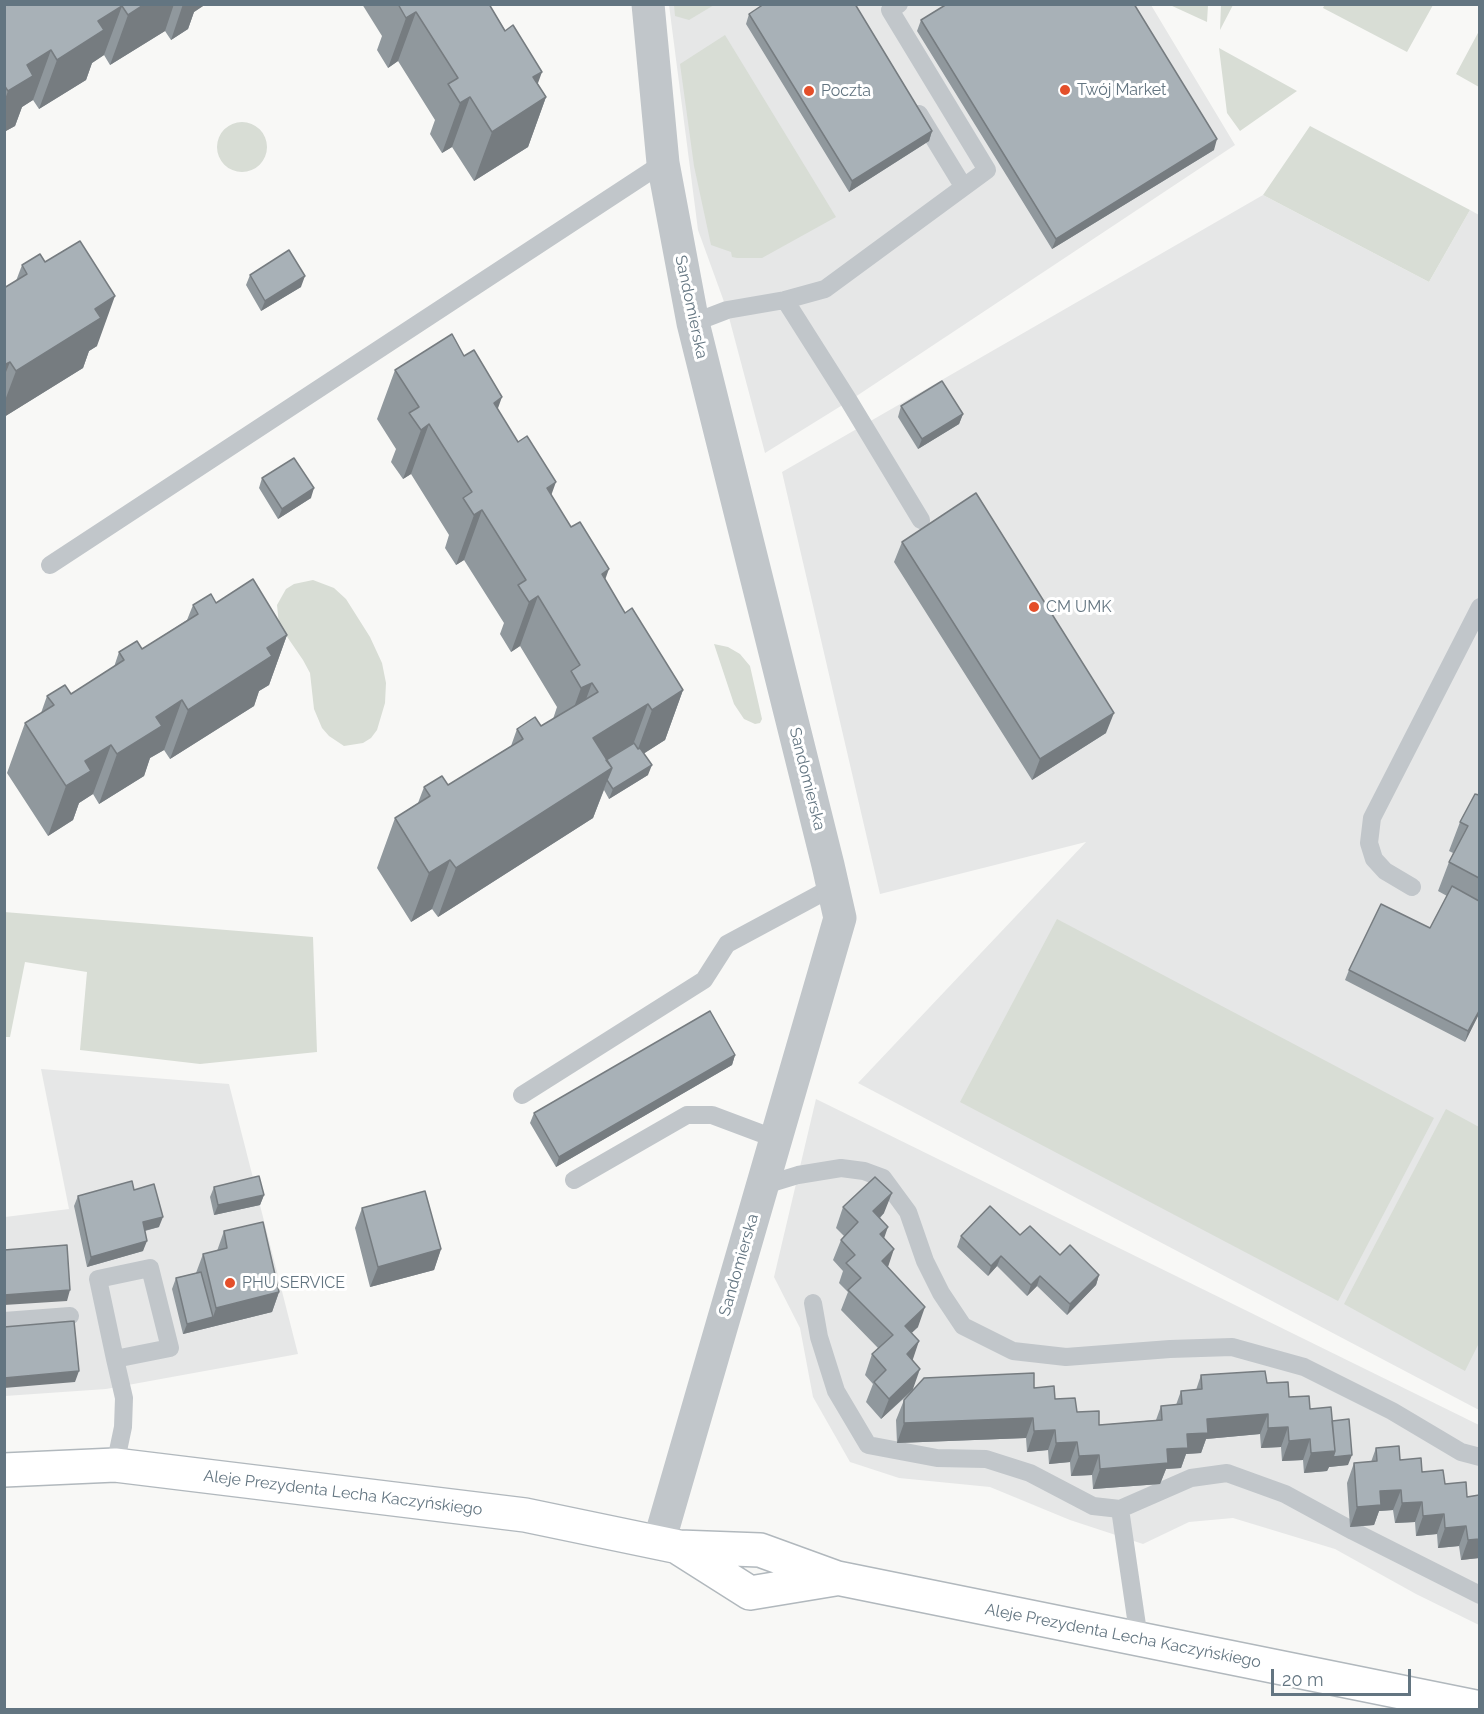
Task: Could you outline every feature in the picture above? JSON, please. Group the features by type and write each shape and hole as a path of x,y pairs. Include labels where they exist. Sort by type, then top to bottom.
{"street":[{"name":"Sandomierska","path":"648,4 663,163 693,323 826,853 840,918 762,1186 669,1545"},
{"name":"Aleje Prezydenta Lecha Kaczyńskiego","path":"4,1470 115,1465 525,1515 669,1545 760,1550 837,1578 1479,1708"},
{"name":"Aleje Prezydenta Lecha Kaczyńskiego","path":"669,1545 750,1593 837,1578"}],"lane":[{"path":"693,323 727,310 785,300 825,289 987,170 891,10 899,4"},
{"path":"908,95 963,186"},
{"path":"50,565 663,163"},
{"path":"785,300 849,400 921,520"},
{"path":"1412,887 1386,871 1374,859 1369,843 1372,818 1479,608"},
{"path":"522,1095 704,980 727,944 832,887"},
{"path":"574,1180 687,1115 712,1115 776,1139"},
{"path":"762,1186 798,1176 842,1168 864,1171 883,1178 908,1212 925,1260 941,1293 963,1326 1013,1351 1066,1356 1232,1347 1304,1367 1392,1411 1461,1452 1479,1457"},
{"path":"115,1359 170,1348 150,1268 98,1279 115,1359 124,1398 123,1427 115,1465"},
{"path":"813,1303 819,1337 836,1391 868,1445 937,1458 986,1459 1030,1473 1093,1506 1120,1509 1191,1478 1227,1473 1285,1494 1479,1595"},
{"path":"4,1321 70,1316"},
{"path":"1120,1509 1139,1639"}],"shaded area":[{"path":"674,4 714,5 689,20 675,16"},
{"path":"1325,4 1433,5 1407,52 1323,8"},
{"path":"669,5 1151,5 1235,145 849,401 765,453 727,310 698,230"},
{"path":"1170,5 1208,5 1207,22"},
{"path":"1221,5 1233,5 1220,30"},
{"path":"1479,31 1479,87 1456,74"},
{"path":"725,35 836,217 762,258 732,257 731,252 711,245 694,166 680,64"},
{"path":"1219,48 1297,91 1240,131 1227,113"},
{"path":"237,122 247,122 260,129 267,142 267,152 260,165 247,172 237,172 228,168 221,161 217,152 217,142 221,133 228,126"},
{"path":"1310,126 1470,210 1429,282 1263,195"},
{"path":"1263,195 1429,282 1470,210 1479,215 1479,1410 858,1083 1086,842 880,894 782,472"},
{"path":"313,580 334,588 346,599 370,637 382,663 386,683 385,703 377,730 363,743 344,746 322,728 314,709 310,673 279,625 277,605 286,589 294,584"},
{"path":"714,644 728,647 740,654 750,666 762,719 760,723 755,724 744,719 734,704"},
{"path":"4,912 313,937 317,1052 200,1064 80,1050 87,972 25,962 10,1037 5,1037"},
{"path":"1057,919 1434,1118 1338,1301 960,1102"},
{"path":"41,1069 229,1084 298,1354 106,1389 5,1396 5,1217 69,1209"},
{"path":"816,1099 1479,1425 1479,1625 1416,1594 1335,1549 1233,1518 1189,1522 1143,1544 1070,1520 990,1487 899,1478 850,1462 813,1397 800,1328 774,1277"},
{"path":"1446,1109 1479,1127 1479,1343 1465,1371 1344,1304"}],"building":[{"path":"4,4 145,4 128,15 122,6 98,21 104,30 57,60 51,50 27,65 33,76 8,91 4,85"},
{"path":"398,4 489,4 505,31 513,25 542,72 533,77 546,97 492,132 470,97 460,103 448,84 458,78 416,12 406,18"},
{"path":"764,4 855,4 932,131 852,181 749,14"},
{"name":"Twój Market","path":"947,4 1134,4 1217,139 1056,239 921,20"},
{"path":"80,241 115,296 95,309 101,318 16,371 10,362 4,365 4,288 27,274 22,265 40,254 45,262"},
{"path":"289,250 305,276 265,301 250,275"},
{"path":"452,334 464,356 474,350 502,397 494,403 518,442 527,436 556,482 547,488 571,527 580,522 609,569 602,574 625,613 632,608 683,690 652,710 648,704 593,738 612,768 456,868 450,860 429,873 395,818 430,796 424,787 442,776 448,785 523,739 517,729 535,717 541,726 598,692 592,683 581,688 571,671 580,665 538,596 529,602 518,585 526,580 482,510 474,515 463,498 472,492 429,424 421,430 409,413 419,407 395,370"},
{"path":"942,381 963,414 922,439 901,406"},
{"path":"294,458 314,488 282,509 262,478"},
{"path":"976,493 1114,713 1040,759 902,542"},
{"path":"253,579 287,635 267,648 272,656 188,710 182,700 156,717 162,726 117,754 111,745 85,761 91,771 66,786 25,723 54,705 47,696 65,685 71,694 124,660 119,652 137,641 142,649 198,614 193,605 211,594 216,603"},
{"path":"634,743 652,765 613,789 607,780 612,768 606,760"},
{"path":"1475,794 1479,795 1479,878 1449,862 1468,826 1460,822"},
{"path":"1452,886 1479,901 1479,1011 1468,1031 1349,970 1381,904 1430,928"},
{"path":"710,1011 735,1055 559,1157 534,1113"},
{"path":"259,1176 264,1195 218,1205 214,1187"},
{"path":"875,1177 892,1193 873,1211 888,1227 880,1234 894,1249 882,1261 925,1307 905,1326 919,1341 907,1354 920,1369 889,1399 874,1382 886,1370 872,1354 893,1335 848,1290 861,1278 846,1263 855,1255 841,1240 858,1222 843,1207"},
{"path":"132,1181 134,1190 154,1184 163,1217 143,1222 147,1241 91,1257 78,1196"},
{"path":"425,1191 441,1249 378,1267 362,1208"},
{"path":"990,1206 1020,1235 1030,1226 1060,1255 1070,1245 1099,1275 1070,1304 1040,1276 1031,1285 1001,1256 991,1266 961,1236"},
{"path":"263,1222 279,1292 216,1308 203,1254 227,1248 224,1231"},
{"path":"67,1245 70,1290 4,1295 4,1250"},
{"path":"201,1272 213,1317 187,1324 176,1278"},
{"path":"74,1321 79,1371 4,1378 4,1327"},
{"path":"1265,1371 1267,1383 1288,1382 1289,1397 1309,1396 1310,1409 1331,1407 1335,1451 1311,1453 1310,1439 1289,1441 1288,1427 1268,1428 1268,1414 1207,1419 1208,1433 1187,1434 1188,1448 1167,1449 1168,1463 1100,1469 1099,1455 1079,1456 1077,1442 1056,1443 1055,1430 1034,1431 1033,1418 904,1423 904,1400 924,1378 1034,1373 1034,1388 1054,1386 1055,1399 1075,1398 1077,1412 1099,1411 1099,1425 1162,1420 1161,1406 1182,1404 1181,1391 1202,1389 1201,1375"},
{"path":"1349,1419 1352,1455 1333,1457 1335,1451 1332,1421"},
{"path":"1399,1446 1400,1460 1421,1458 1422,1472 1443,1470 1445,1484 1466,1482 1467,1497 1479,1495 1479,1539 1468,1540 1466,1526 1445,1528 1444,1514 1423,1516 1422,1502 1402,1503 1401,1490 1380,1491 1381,1505 1357,1507 1354,1463 1377,1461 1376,1448"}],"place":[{"name":"Twój Market","path":"1065,90"},
{"name":"Poczta","path":"809,91"},
{"name":"CM UMK","path":"1034,607"},
{"name":"PHU SERVICE","path":"230,1283"}]}
